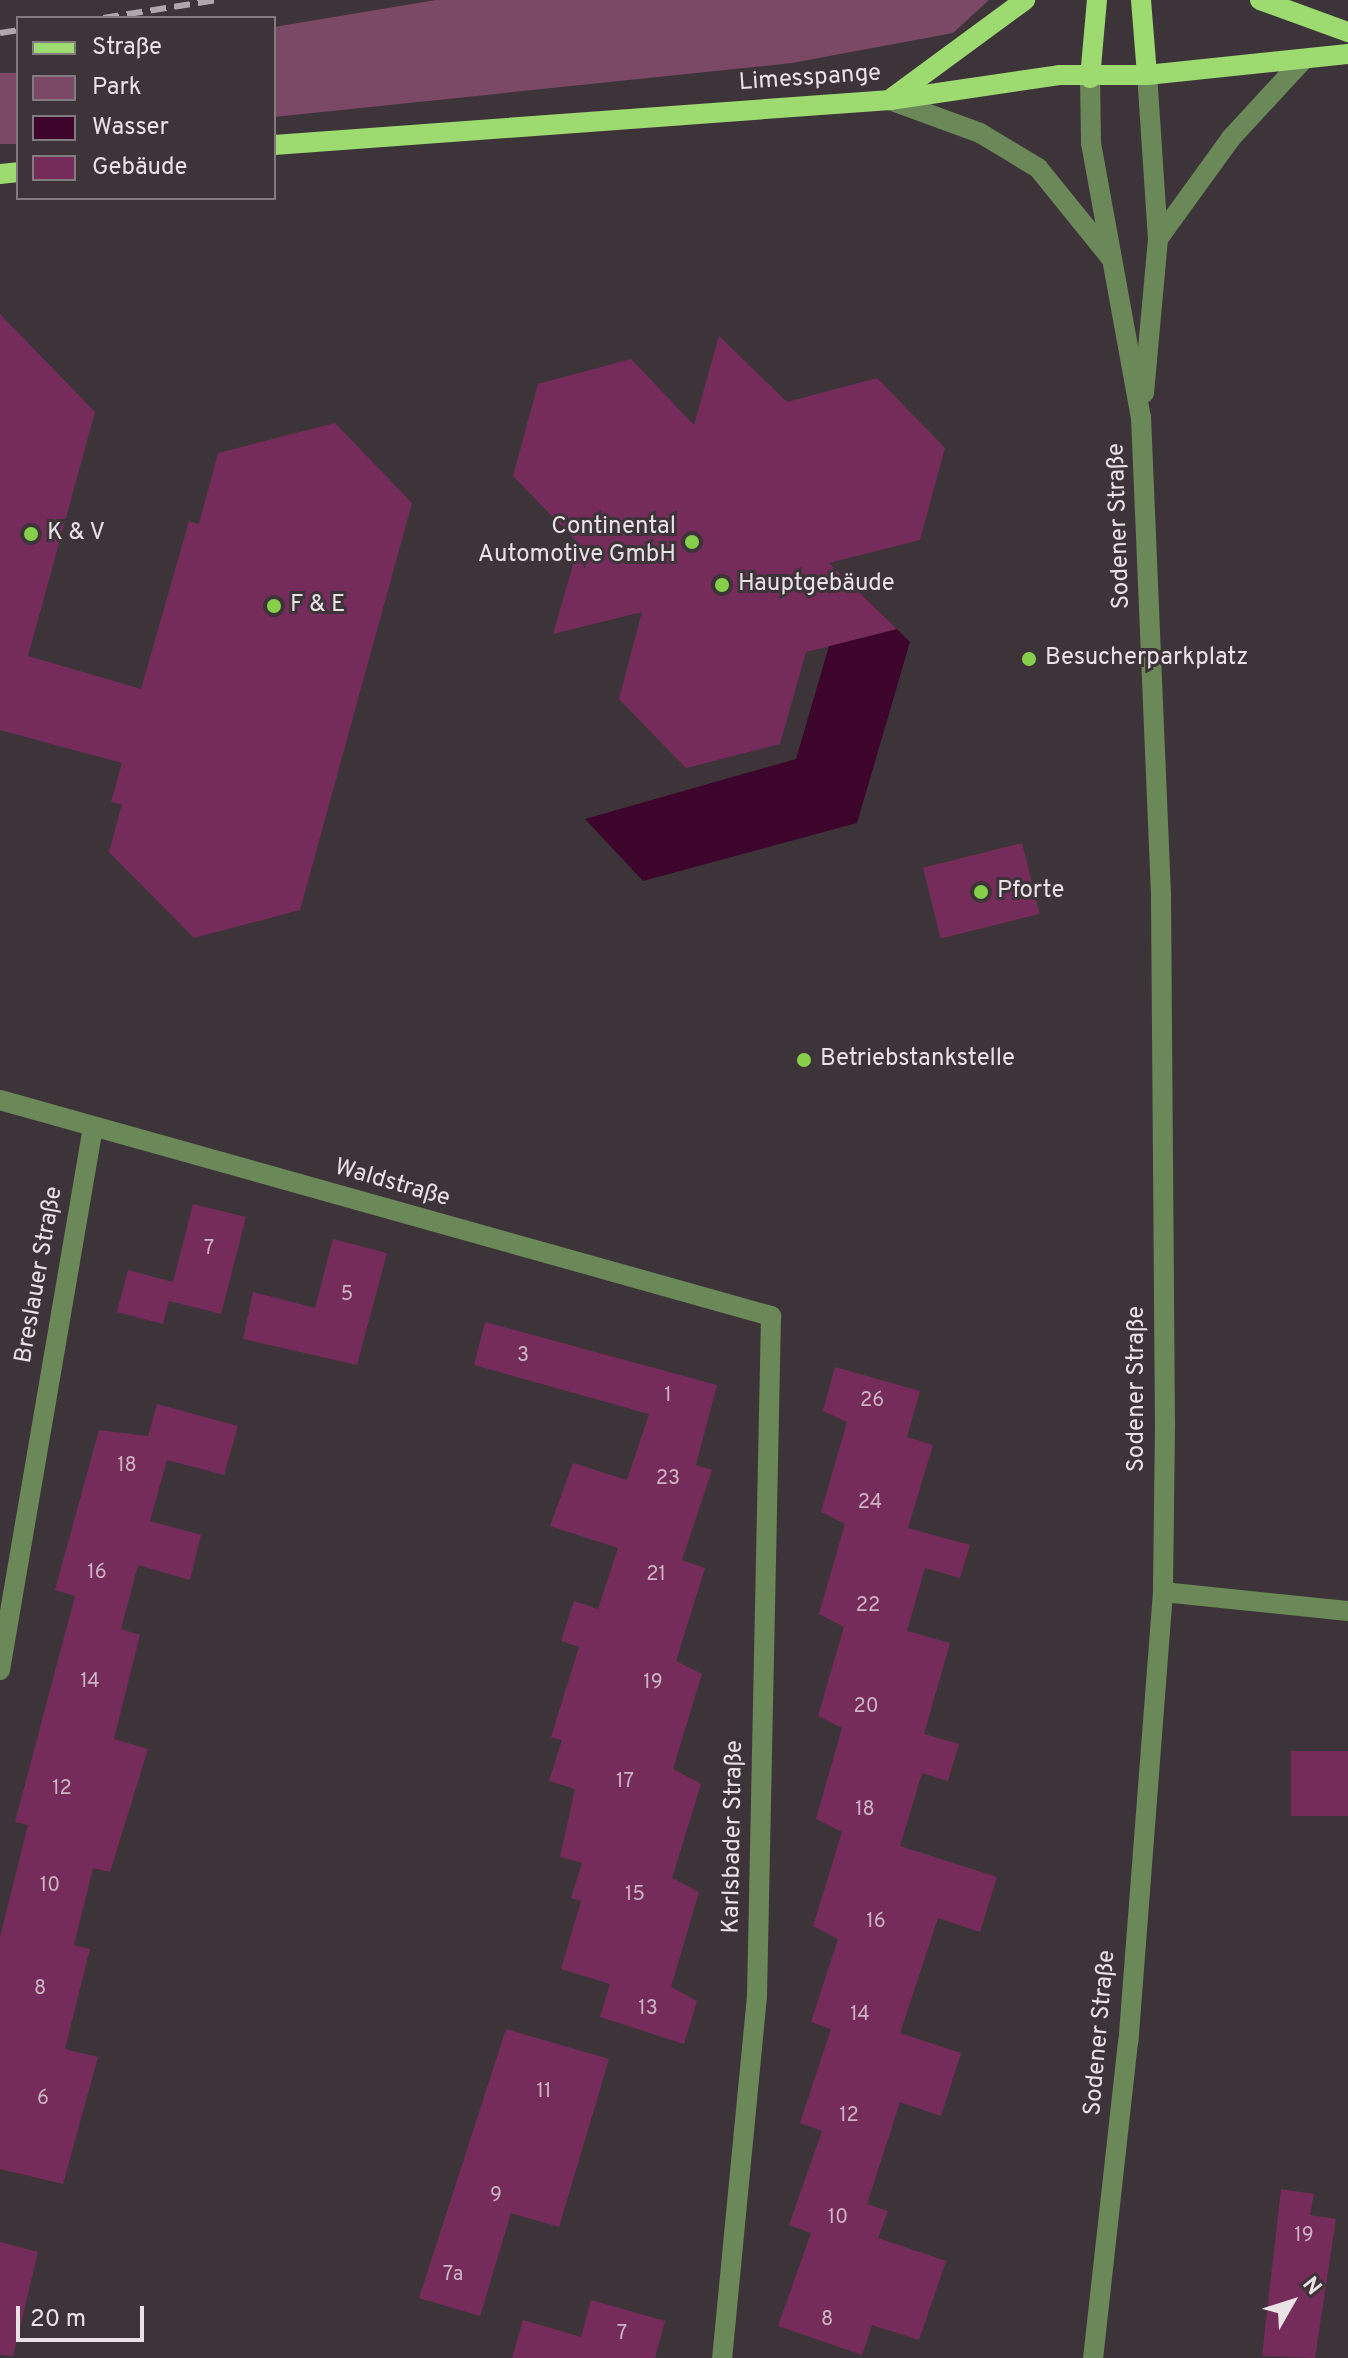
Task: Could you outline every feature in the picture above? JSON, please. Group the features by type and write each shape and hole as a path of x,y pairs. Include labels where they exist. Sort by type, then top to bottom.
{"main road":[{"path":"890,100 1025,0"},
{"path":"1090,78 1097,0"},
{"name":"Sodener Straße","path":"1141,0 1147,75"},
{"path":"1260,0 1348,32"},
{"name":"Limesspange","path":"276,145 890,100 1059,75 1090,78 1147,75 1348,54"}],"street":[{"path":"1158,239 1231,138 1303,60"},
{"name":"Sodener Straße","path":"1141,417 1158,239 1147,75"},
{"name":"Sodener Straße","path":"1090,78 1091,143 1116,264 1141,417 1161,896 1163,1592 1128,2042 1093,2358"},
{"path":"890,100 980,133 1038,168 1116,264"},
{"name":"Waldstraße","path":"0,1100 771,1316"},
{"name":"Breslauer Straße","path":"0,1670 93,1127"},
{"name":"Karlsbader Straße","path":"722,2358 757,1996 771,1316"},
{"path":"1163,1592 1348,1611"}],"green space":[{"path":"436,0 989,0 953,33 792,63 276,117 276,27"},
{"path":"0,73 16,73 16,144 0,144"}],"water":[{"path":"848,581 910,642 857,823 643,881 585,819 796,759"}],"building":[{"name":"F & E","path":"0,314 95,412 28,656 141,689 189,521 199,524 218,453 335,423 412,503 300,910 194,938 109,852 122,804 111,802 122,763 0,730"},
{"name":"Hauptgebäude","path":"719,336 787,402 877,378 945,448 920,540 829,563 897,629 806,652 780,744 686,768 619,699 642,612 553,634 579,544 513,476 538,384 631,359 694,425"},
{"name":"Pforte","path":"1022,843 1040,914 941,939 923,868"},
{"path":"193,1204 246,1217 221,1314 169,1301 163,1324 117,1312 128,1270 173,1282"},
{"path":"333,1239 387,1253 357,1365 243,1339 253,1292 315,1308"},
{"path":"485,1322 717,1385 696,1465 712,1470 682,1560 705,1568 676,1661 702,1674 673,1769 701,1784 672,1878 699,1892 671,1987 697,2001 684,2044 600,2017 610,1984 561,1969 581,1901 571,1898 582,1863 560,1857 575,1789 549,1781 562,1740 551,1737 579,1647 561,1641 574,1601 598,1609 618,1548 550,1526 573,1463 627,1480 649,1414 474,1365"},
{"path":"835,1367 920,1391 907,1437 933,1445 908,1528 970,1545 960,1578 925,1568 907,1631 950,1643 924,1734 959,1744 948,1781 922,1773 900,1846 997,1877 980,1932 938,1918 900,2033 961,2053 941,2116 900,2102 867,2204 888,2211 878,2238 946,2261 919,2340 872,2325 862,2355 778,2326 811,2233 789,2225 822,2131 800,2123 831,2029 811,2022 838,1939 813,1926 842,1832 816,1819 842,1728 818,1716 844,1627 819,1614 845,1524 821,1512 847,1422 823,1411"},
{"path":"157,1404 238,1426 224,1475 167,1460 150,1521 201,1535 190,1580 138,1565 121,1629 140,1635 114,1739 148,1749 110,1872 93,1868 74,1945 90,1949 65,2049 98,2057 63,2184 0,2169 0,1937 28,1825 15,1822 75,1596 55,1590 99,1430 148,1436"},
{"path":"1291,1751 1348,1751 1348,1816 1291,1816"},
{"path":"506,2029 609,2059 559,2227 511,2213 480,2316 419,2298"},
{"path":"1281,2189 1314,2194 1310,2215 1336,2219 1315,2358 1262,2356"},
{"path":"0,2242 38,2252 13,2356 0,2355"},
{"path":"591,2300 665,2321 655,2358 512,2358 523,2320 581,2337"}],"railway":[{"path":"116,16 217,0"},
{"path":"0,33 16,30"}],"place":[{"name":"K & V","path":"31,534"},
{"name":"Continental Automotive GmbH","path":"692,542"},
{"name":"Hauptgebäude","path":"722,585"},
{"name":"F & E","path":"274,606"},
{"name":"Besucherparkplatz","path":"1029,659"},
{"name":"Pforte","path":"981,892"},
{"name":"Betriebstankstelle","path":"804,1060"}]}
